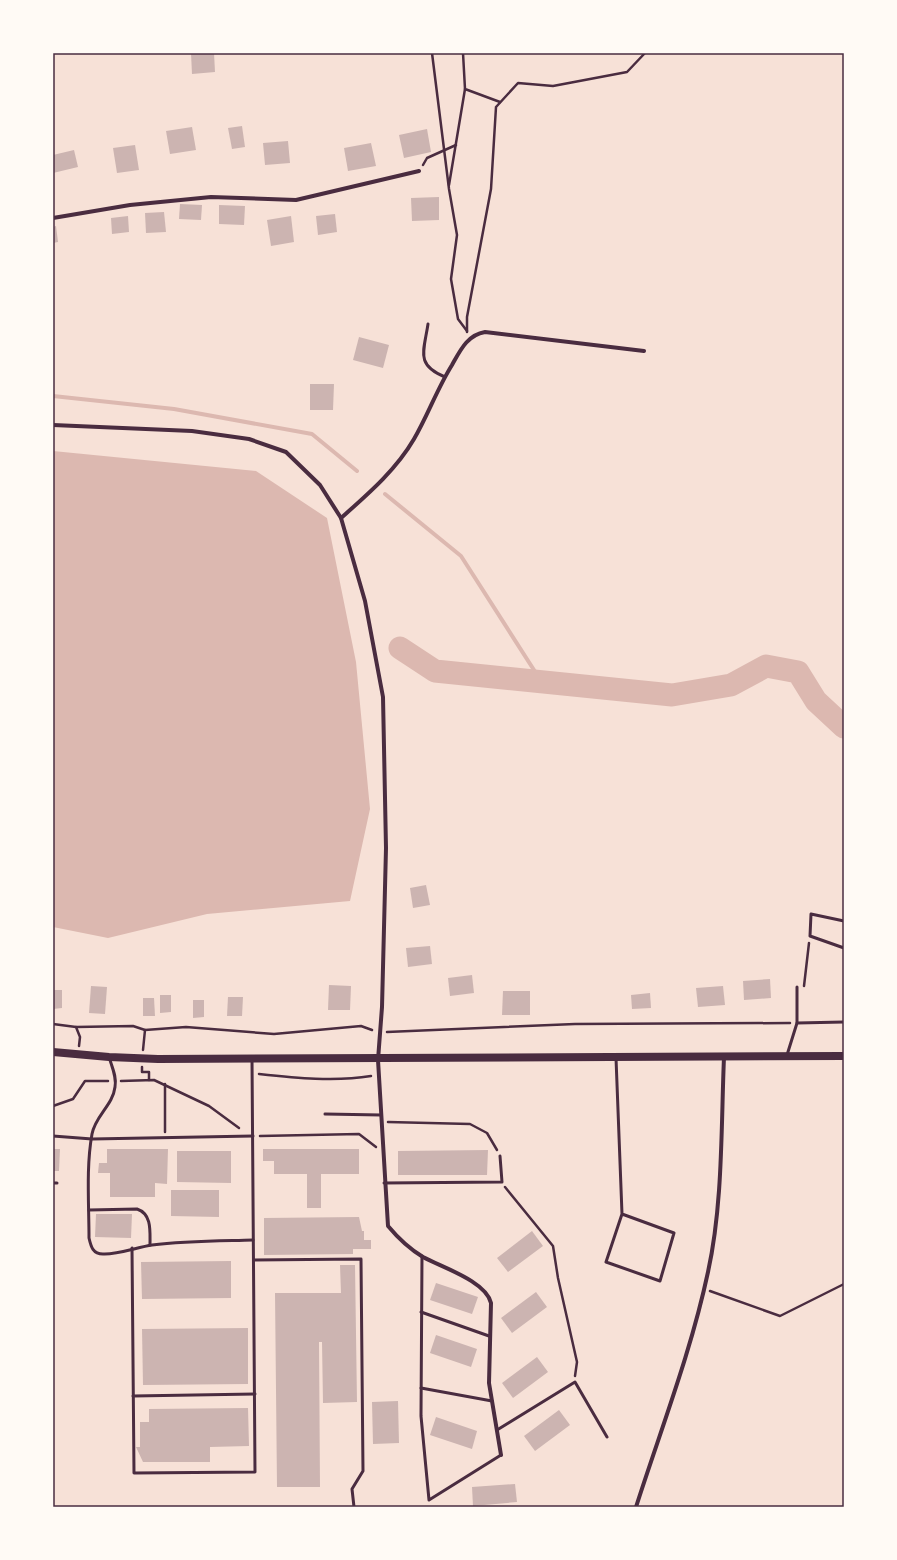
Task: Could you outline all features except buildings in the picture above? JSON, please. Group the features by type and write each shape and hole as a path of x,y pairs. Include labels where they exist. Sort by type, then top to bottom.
{"main road":[{"path":"53,1052 109,1057 143,1058 378,1060 844,1056"}],"street":[{"path":"53,218 130,205 211,197 296,200 419,171"},
{"path":"341,518 389,473 408,450 445,377 466,343 478,334 485,332 644,352"},
{"path":"53,425 192,431 249,438 286,452 320,485 341,518 366,602 383,697 386,848 378,1060 384,1182 388,1226 401,1242 422,1256 472,1282 489,1296 491,1303 489,1383 501,1455"},
{"path":"636,1507 692,1338 708,1271 717,1213 724,1057"}],"lane":[{"path":"428,324 423,359 426,366 432,372 445,377"},
{"path":"844,921 811,914 810,936 844,948"},
{"path":"787,1057 797,1023 797,987"},
{"path":"797,1023 844,1022"},
{"path":"109,1057 115,1081 113,1096 96,1121 92,1139 89,1210 89,1238 91,1247 95,1252 104,1254 150,1245 253,1240"},
{"path":"616,1058 622,1214 606,1262 660,1281 674,1233 622,1214"},
{"path":"132,1248 134,1473 255,1472 252,1059"},
{"path":"325,1114 381,1115"},
{"path":"53,1136 92,1139 253,1136"},
{"path":"384,1182 502,1182 500,1156"},
{"path":"89,1210 137,1209 143,1211 147,1216 150,1245"},
{"path":"422,1256 420,1416 429,1500 501,1455"},
{"path":"254,1260 360,1259 363,1471 352,1489 354,1507"},
{"path":"421,1312 489,1336"},
{"path":"497,1430 575,1382 607,1437"},
{"path":"421,1388 492,1401"},
{"path":"133,1396 255,1394"}],"path":[{"path":"432,53 449,189 457,235 452,279 458,319 467,331"},
{"path":"449,189 465,89 463,53"},
{"path":"466,343 467,317 491,189 496,107 518,84 553,86 627,72 645,53"},
{"path":"465,89 500,102"},
{"path":"419,171 427,158 444,152 456,145"},
{"path":"797,987 804,988 810,936"},
{"path":"53,1024 76,1027 134,1026 145,1030 186,1027 274,1034 361,1026 380,1032 574,1024 797,1023"},
{"path":"76,1027 80,1037 79,1054"},
{"path":"145,1030 142,1072 148,1072 149,1080"},
{"path":"252,1074 295,1078 356,1078 379,1074"},
{"path":"53,1106 73,1099 85,1082 149,1080 165,1084 209,1106 234,1126 253,1136 359,1134 383,1153"},
{"path":"165,1084 165,1138"},
{"path":"381,1121 470,1124 487,1133 500,1156"},
{"path":"502,1182 553,1246 558,1278 577,1362 575,1382"},
{"path":"704,1289 780,1316 844,1284"}],"shaded area":[{"path":"53,451 256,471 327,518 356,662 370,809 350,901 207,914 108,938 53,927"}],"waterway":[{"path":"53,396 174,409 312,434 357,471"},
{"path":"385,494 461,556 541,681"},
{"path":"400,648 435,671 672,695 731,685 766,666 798,672 816,701 844,727"}]}
